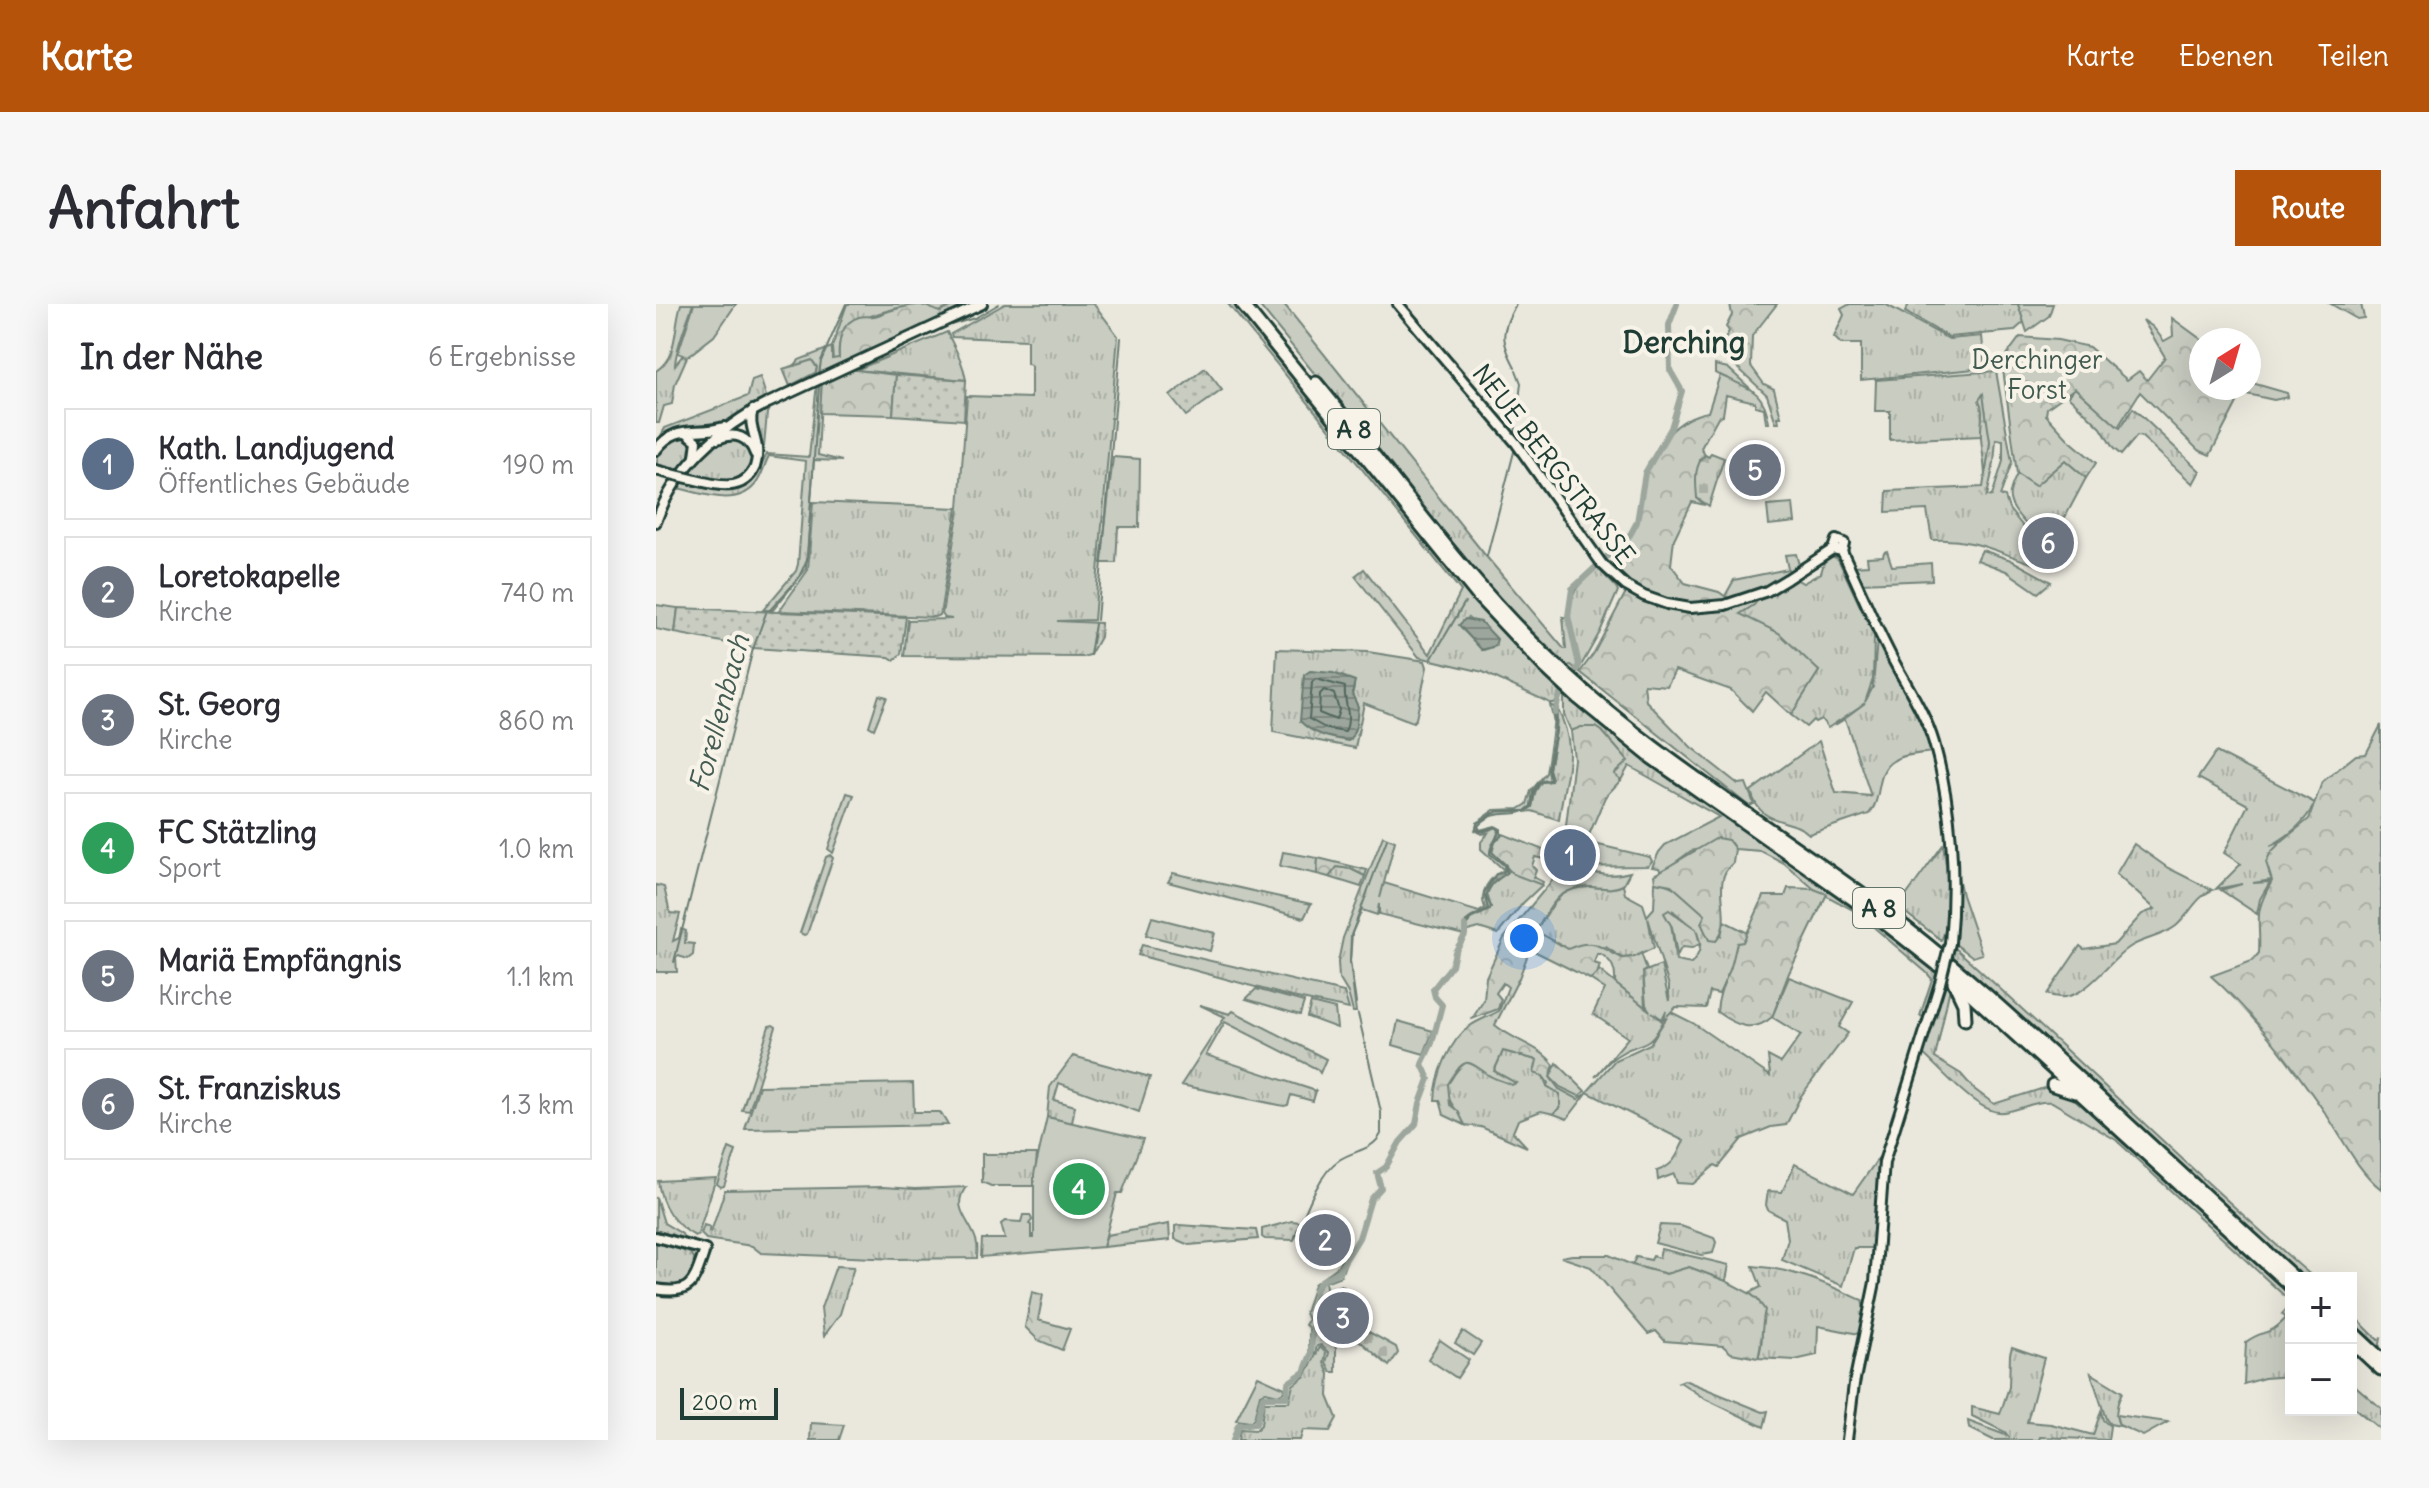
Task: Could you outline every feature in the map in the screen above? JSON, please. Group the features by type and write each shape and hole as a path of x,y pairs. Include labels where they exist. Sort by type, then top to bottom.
{"highway":[{"name":"A 8","path":"1242,304 1479,597 1576,696 1651,757 1866,908 1947,972 2285,1281"},
{"name":"A 8","path":"1252,304 1485,591 1545,655 1653,747 1940,954 2288,1272"},
{"path":"1947,972 1963,996 1965,1019"},
{"path":"2053,1085 2088,1100"},
{"path":"2357,1337 2381,1359"},
{"path":"2354,1344 2381,1369"}],"main road":[{"path":"656,522 673,487 693,460 729,426 753,410 982,304"},
{"name":"NEUE BERGSTRASSE","path":"1398,304 1516,443 1600,562 1626,586 1644,596 1679,606 1714,607 1767,591 1838,550 1916,700 1934,742 1941,773 1952,865 1950,943 1884,1162 1875,1282 1854,1384 1847,1440"},
{"path":"656,470 716,485 733,486 746,479 756,464 751,422 753,410"},
{"path":"656,450 665,439 682,431 729,426"},
{"path":"682,431 696,439 698,447 693,460"},
{"path":"711,442 736,435 756,450"},
{"path":"656,1237 702,1250"},
{"path":"681,1245 692,1251 697,1260"},
{"path":"696,1275 697,1260 702,1250"},
{"path":"656,1290 685,1290 696,1275 702,1250"}],"green space":[{"path":"681,304 693,304 675,365 682,356 687,357 675,384 672,404 664,406 659,423 656,423 656,371 672,349"},
{"path":"694,304 736,304 714,336 687,357 678,353"},
{"path":"847,304 956,304 940,312 921,305 908,306 862,320 845,331 840,342 839,358 833,360 832,347"},
{"path":"956,304 972,304 791,389 790,386 816,373 817,367 812,360 794,366 799,360 832,347 832,359 839,358 842,333 853,320 917,305 940,312"},
{"path":"1005,304 1094,304 1118,336 1094,620 1057,621 1101,623 1100,637 1090,655 1083,657 904,656 908,620 952,619 942,614 959,508 967,396 1031,398 1027,340 952,337 951,334"},
{"path":"1228,304 1236,304 1465,586 1824,882 1940,971 1924,1017 1920,1016 1932,979 1927,973 1855,911 1814,889 1784,863 1761,851 1735,849 1731,843 1691,851 1661,873 1659,868 1652,867 1665,845 1719,817 1629,766 1621,780 1613,775 1627,761 1602,731 1571,731 1564,715 1564,693 1560,692 1556,703 1550,703 1483,672 1419,657 1355,576 1364,569 1430,654 1461,591","holes":["1468,618 1496,646 1483,650 1462,629"]},
{"path":"1258,304 1284,304 1564,649 1563,617 1570,618 1577,588 1596,566 1616,587 1618,591 1600,632 1578,671 1571,665 1566,666 1489,589"},
{"path":"1730,304 1777,304 1752,336 1751,366 1764,384 1774,389 1781,417 1778,417 1779,423 1776,423 1767,395 1729,362 1729,351 1723,343 1732,315"},
{"path":"1850,304 1885,304 1949,339 1982,336 1985,368 1861,380 1861,344 1841,344 1834,337 1844,315 1841,309"},
{"path":"1909,304 2018,304 2024,322 2014,331 1949,337 1905,312"},
{"name":"Derchinger Forst","path":"2018,304 2053,304 2049,316 2027,332"},
{"path":"2331,304 2361,304 2364,318 2357,319"},
{"name":"Derchinger Forst","path":"2172,318 2189,330 2189,400 2238,400 2210,455 2198,450 2140,392 2118,427 2075,388 2047,408 2046,415 2096,463 2086,478 2065,460 2035,486 2017,474 2003,369 2006,356 2020,337 2058,340 2089,347 2127,380 2139,371 2147,380 2165,357 2143,320 2164,341 2173,336"},
{"path":"947,332 961,360 966,380 856,370"},
{"path":"812,360 817,368 815,373 790,386 783,369"},
{"path":"1715,365 1728,368 1754,392 1715,373"},
{"path":"1205,368 1222,390 1186,416 1170,396"},
{"path":"848,369 896,375 893,415 820,413 822,381"},
{"path":"1996,371 2012,462 2000,496 2005,497 2009,509 2041,549 2041,557 2034,564 1972,543 1932,540 1927,510 1886,512 1887,491 1983,487 1990,442 1983,407 1981,436 1890,440 1890,411 1875,411 1876,380","holes":["1996,439 2003,440 2003,461 1992,496 1987,496"]},
{"path":"896,375 966,380 964,420 893,415"},
{"path":"1720,375 1759,396 1767,411 1769,423 1766,423 1764,408 1755,406 1755,402 1726,395 1723,415 1718,417 1701,448 1705,455 1700,460 1697,498 1705,505 1692,502 1674,539 1671,565 1685,583 1719,592 1730,600 1695,604 1679,602 1650,594 1609,565 1617,559 1615,553 1635,527 1646,474 1656,452 1677,426 1708,412"},
{"path":"760,377 767,399 727,423 679,429 656,445 665,428 748,396 752,380"},
{"path":"822,381 818,455 842,461 814,460 806,569 773,610 763,610 796,571 806,461 769,456 755,485 738,496 718,497 677,488 682,481 720,491 739,489 755,477 767,454 809,457 817,383"},
{"name":"Derchinger Forst","path":"2261,385 2287,393 2288,397 2274,400 2261,397"},
{"path":"2075,388 2120,428 2133,408 2200,471 2193,484 2142,437 2137,436 2121,455 2101,428 2068,396"},
{"path":"1983,394 1990,442 1985,478 1979,400"},
{"path":"771,404 767,413 764,447 760,449 754,416"},
{"path":"683,434 695,439 694,452 679,473 657,466 661,450"},
{"path":"728,437 745,442 751,454 750,468 742,478 727,483 686,475 714,445"},
{"path":"1711,453 1724,458 1709,506 1697,498 1696,475 1701,459 1705,455 1709,457"},
{"path":"1113,457 1140,459 1139,527 1118,527 1116,563 1101,563"},
{"path":"2065,460 2086,478 2046,553 2012,506 2010,493 2017,474 2036,485"},
{"path":"813,502 957,508 940,615 779,611 808,570"},
{"path":"1793,504 1795,522 1769,525 1767,506"},
{"path":"1982,550 2011,560 2051,582 2038,593 2006,571 1977,560"},
{"path":"1887,551 1892,566 1931,563 1932,580 1861,583 1854,566 1868,565 1867,557 1883,556"},
{"path":"1796,554 1799,565 1774,581 1747,594 1725,596 1734,580 1788,569 1785,555"},
{"path":"1830,555 1838,559 1874,636 1873,679 1865,702 1873,687 1877,639 1910,697 1932,752 1902,757 1887,766 1869,814 1809,834 1761,811 1751,791 1819,741 1836,793 1871,796 1845,719 1835,725 1865,703 1828,728 1821,719 1813,720 1806,727 1791,715 1819,671 1739,614 1794,578 1803,583 1821,573 1825,559"},
{"path":"1626,592 1688,612 1715,612 1759,598 1740,614 1779,633 1819,671 1791,715 1766,692 1752,711 1731,690 1675,670 1667,686 1644,684 1646,701 1691,747 1738,784 1746,783 1754,804 1749,806 1580,672 1594,653"},
{"path":"656,605 678,608 675,633 656,629"},
{"path":"678,608 906,617 901,654 894,660 889,657 753,648 675,633"},
{"path":"1277,649 1368,652 1425,661 1427,667 1413,722 1364,703 1355,748 1273,732","holes":["1311,671 1354,687 1352,695 1358,707"]},
{"path":"879,695 887,697 874,729 869,726"},
{"path":"1557,708 1568,737 1569,751 1559,820 1532,811 1525,812 1532,807 1541,782 1552,778 1549,769"},
{"path":"2381,725 2381,1189 2358,1164 2273,1042 2211,976 2252,961 2259,953 2259,917 2272,881 2266,862 2271,852 2309,819 2322,782 2356,755 2366,754"},
{"path":"1596,727 1602,731 1628,761 1614,774 1621,780 1605,797 1586,842 1650,857 1652,861 1648,866 1560,867 1567,845 1564,842 1574,759 1571,731"},
{"path":"1551,742 1550,780 1540,781 1533,792 1531,806 1525,811 1493,813 1481,819 1494,810 1519,809 1527,804 1531,791 1546,773"},
{"path":"2216,752 2315,803 2296,828 2270,846 2282,841 2270,859 2272,880 2253,883 2270,882 2260,899 2257,914 2221,890 2242,884 2216,889 2241,864 2224,853 2248,805 2198,778"},
{"path":"847,793 854,795 833,853 828,849"},
{"path":"1478,822 1476,829 1484,832 1497,827 1499,830 1490,853 1504,865 1505,870 1503,874 1498,874 1504,870 1481,849 1481,842 1488,833 1475,830"},
{"path":"1503,834 1556,855 1553,861 1535,857 1533,877 1543,882 1542,885 1513,874 1492,852 1495,842"},
{"path":"1383,836 1395,841 1380,898 1384,883 1479,912 1485,908 1483,902 1484,891 1495,876 1484,893 1488,909 1468,921 1464,935 1379,914 1379,904 1377,915 1362,910 1351,935 1350,962 1356,1012 1353,1012 1348,993 1339,978 1338,962 1343,938"},
{"path":"1717,838 1728,840 1735,849 1733,863 1723,880 1724,922 1716,941 1709,940 1701,923 1705,915 1671,885 1655,882 1654,875"},
{"path":"2134,844 2168,868 2212,890 2201,897 2176,926 2130,947 2082,990 2071,996 2047,994 2080,946 2084,949 2115,944 2142,914 2155,909 2116,874"},
{"path":"1943,845 1948,908 1941,940 1898,907"},
{"path":"1283,852 1318,858 1317,874 1280,866"},
{"path":"830,855 833,858 807,934 804,935 800,933 826,857"},
{"path":"1318,858 1367,870 1365,876 1337,867 1329,877 1317,874"},
{"path":"1337,867 1365,876 1361,887 1329,877"},
{"path":"1956,868 1982,954 1973,957 1951,941"},
{"path":"1507,870 1542,885 1498,934 1479,928 1465,932 1470,919 1491,908 1487,893 1496,877 1507,873"},
{"path":"1562,871 1607,875 1630,872 1619,887 1580,888 1563,894 1556,899 1536,931 1568,949 1591,944 1622,958 1641,953 1647,970 1643,972 1645,1007 1615,983 1613,967 1601,954 1597,954 1594,963 1600,965 1597,974 1590,979 1530,949 1495,1025 1548,1058 1554,1065 1550,1077 1559,1089 1578,1099 1587,1093 1567,1119 1554,1114 1560,1107 1560,1094 1547,1086 1543,1076 1534,1073 1537,1060 1503,1051 1494,1071 1516,1083 1512,1085 1495,1079 1464,1063 1448,1084 1450,1105 1458,1111 1465,1125 1444,1115 1440,1100 1435,1100 1445,1060 1463,1033 1473,1024 1499,1011 1508,987 1503,983 1496,993 1501,999 1498,1009 1472,1019 1484,1000 1486,977 1504,938 1555,877"},
{"path":"1173,873 1311,904 1304,918 1168,882"},
{"path":"1655,882 1665,884 1684,894 1721,936 1724,921 1748,933 1719,994 1710,992 1706,1008 1676,1007 1671,1012 1693,1023 1770,1076 1768,1056 1781,1063 1801,1035 1772,1017 1789,977 1853,1002 1839,1027 1848,1033 1801,1096 1786,1125 1771,1127 1739,1140 1719,1167 1715,1165 1693,1184 1677,1183 1674,1174 1658,1180 1657,1171 1671,1163 1684,1141 1587,1092 1615,1060 1650,1044 1667,1017 1664,1019 1666,1011 1662,1019 1652,1012 1663,1022 1652,1038 1615,1057 1595,1077 1628,1038 1593,1014 1605,989 1590,979 1599,970 1650,1011 1646,1005 1643,972 1661,965 1669,1001 1669,986 1648,918 1654,948 1635,957 1622,958 1606,947 1568,949 1536,931 1557,899 1580,888 1623,885 1625,894 1643,904 1647,916 1654,908","holes":["1673,911 1692,928 1700,941 1700,948 1691,964 1676,961 1671,923"]},
{"path":"656,885 664,887 670,913 680,914 673,941 679,938 681,929 686,931 685,943 694,944 693,955 688,959 676,958 677,972 656,972"},
{"path":"1788,888 1814,889 1827,894 1789,973 1772,1017 1758,1025 1737,1024 1717,1012 1737,943 1743,942 1764,896 1785,896"},
{"path":"1669,910 1696,929 1700,944 1692,948 1682,947 1677,955 1672,927 1664,913"},
{"path":"1152,917 1215,933 1210,951 1146,935"},
{"path":"1142,945 1344,992 1349,1009 1292,997 1138,955"},
{"path":"1953,946 2307,1272 2294,1272 1949,956"},
{"path":"1945,975 1962,1003 1949,992 1935,1058 1961,1074 1994,1104 2047,1087 2074,1093 2285,1286 2285,1296 2116,1140 2052,1102 2040,1102 2004,1112 1994,1111 1971,1098 1920,1051"},
{"path":"1256,989 1304,1002 1300,1015 1246,999"},
{"path":"1311,1003 1335,1009 1337,1028 1307,1017"},
{"path":"1200,1005 1230,1014 1233,1011 1326,1059 1320,1073 1225,1022 1206,1055 1316,1091 1313,1101 1291,1095 1288,1105 1284,1106 1181,1085 1225,1017"},
{"path":"1398,1021 1433,1031 1424,1054 1393,1045"},
{"path":"769,1026 776,1027 749,1111 742,1110"},
{"path":"1503,1051 1537,1060 1547,1086 1560,1094 1560,1107 1554,1114 1541,1111 1518,1120 1513,1132 1527,1147 1481,1127 1465,1125 1447,1094 1449,1080 1466,1062 1514,1084 1494,1071"},
{"path":"1073,1056 1150,1077 1139,1112 1059,1083 1054,1100 1075,1106 1072,1123 1047,1117 1050,1087"},
{"path":"1557,1063 1585,1091 1579,1096 1560,1087 1550,1077"},
{"path":"913,1083 914,1112 940,1112 948,1125 745,1129 759,1086"},
{"path":"1047,1117 1143,1139 1122,1193 1117,1193 1103,1247 981,1257 982,1239 1005,1239 1001,1224 1005,1221 1021,1222 1023,1215 1030,1215 1031,1238 1034,1238 1034,1174"},
{"path":"729,1148 736,1151 721,1187 717,1184"},
{"path":"1882,1153 1872,1248 1854,1248 1843,1286 1782,1260 1788,1239 1785,1219 1768,1210 1768,1191 1782,1192 1795,1164 1853,1194"},
{"path":"982,1154 1037,1154 1034,1186 991,1186 982,1182"},
{"path":"716,1178 695,1236 680,1226 669,1213 658,1181"},
{"path":"966,1187 961,1195 961,1210 975,1236 977,1258 896,1259 761,1253 752,1246 706,1239 701,1234 704,1225 710,1227 711,1232 725,1190"},
{"path":"656,1197 664,1223 682,1234 684,1239 656,1230"},
{"path":"1292,1221 1300,1222 1294,1240 1262,1237 1262,1229"},
{"path":"1169,1224 1170,1240 1103,1247 1107,1235"},
{"path":"1660,1225 1681,1226 1714,1238 1713,1253 1701,1255 1655,1243"},
{"path":"1175,1226 1256,1230 1258,1239 1189,1245 1175,1239"},
{"path":"656,1241 690,1253 694,1258 692,1277 682,1287 656,1287"},
{"path":"1661,1249 1729,1265 1726,1281 1689,1267 1667,1274 1632,1265 1636,1257 1659,1258"},
{"path":"1609,1255 1666,1274 1689,1267 1749,1293 1765,1310 1758,1358 1731,1353 1723,1346 1665,1341 1656,1331 1648,1334 1591,1267 1561,1257"},
{"path":"1341,1260 1346,1262 1341,1276 1325,1282 1327,1292 1341,1285 1350,1292 1340,1289 1331,1296 1325,1308 1332,1312 1337,1323 1331,1339 1336,1348 1336,1372 1331,1372 1326,1362 1329,1353 1321,1345 1317,1346 1315,1354 1309,1354 1309,1328 1305,1325 1308,1320 1305,1313 1314,1284 1336,1268"},
{"path":"836,1266 854,1267 840,1314 824,1336 821,1308"},
{"path":"1753,1266 1796,1274 1862,1300 1864,1309 1859,1334 1818,1326 1817,1355 1795,1360 1758,1358 1761,1322 1757,1299 1749,1293 1761,1287"},
{"path":"1032,1292 1043,1295 1038,1320 1070,1329 1062,1350 1038,1340 1025,1327"},
{"path":"1341,1309 1367,1331 1396,1347 1398,1353 1389,1366 1333,1318 1335,1310"},
{"path":"2285,1319 2285,1376 2244,1384 2246,1342"},
{"path":"2357,1319 2378,1340 2381,1338 2379,1350 2357,1330"},
{"path":"1463,1331 1481,1343 1473,1355 1455,1343"},
{"path":"1440,1340 1469,1360 1457,1378 1428,1359"},
{"path":"1320,1347 1326,1353 1324,1363 1329,1374 1328,1396 1337,1418 1330,1431 1303,1430 1300,1440 1238,1440 1240,1429 1256,1430 1261,1425 1264,1402 1289,1402 1293,1385 1305,1376"},
{"path":"2012,1347 2044,1358 2027,1422 2051,1424 2093,1435 2101,1411 2103,1420 2110,1426 2108,1440 2040,1437 2039,1440 1993,1440 1969,1428 1968,1421 2008,1436 1972,1416 1972,1407 2000,1414 2009,1387"},
{"path":"2091,1373 2122,1392 2116,1414 2120,1426 2110,1424 2106,1419"},
{"path":"1258,1376 1285,1388 1284,1392 1278,1395 1260,1394 1254,1419 1250,1422 1236,1420"},
{"path":"1684,1380 1763,1412 1768,1411 1764,1427 1677,1383"},
{"path":"2357,1387 2381,1408 2381,1430 2357,1410"},
{"path":"2116,1415 2168,1422 2143,1436 2119,1425"},
{"path":"811,1423 844,1425 839,1440 810,1440"}],"water":[{"path":"1465,619 1481,622 1497,639 1495,646 1482,650 1459,625"},
{"path":"1310,671 1333,673 1355,681 1352,694 1358,707 1356,726 1348,741 1316,732 1300,721 1304,675"},
{"path":"1554,707 1557,708 1556,731 1549,769 1551,781 1543,782 1550,780 1548,769 1555,731"},
{"path":"1541,782 1532,807 1525,811 1531,806 1533,792"},
{"path":"1498,811 1525,811 1492,816 1478,826 1480,830 1495,826 1501,829 1501,836 1492,852 1506,865 1507,873 1494,882 1488,892 1486,897 1490,910 1470,919 1464,932 1468,919 1488,909 1484,893 1496,874 1505,870 1504,865 1490,854 1499,830 1496,827 1480,832 1476,829 1477,823"}],"waterway":[{"name":"Forellenbach","path":"819,374 821,361 846,304"},
{"path":"947,326 975,318 999,304"},
{"path":"1515,367 1504,336 1516,304"},
{"path":"1575,672 1579,665 1568,616 1572,589 1630,535 1637,522 1645,473 1671,428 1682,391 1670,370 1669,325 1677,304"},
{"path":"1097,620 1121,338"},
{"path":"1515,436 1521,383 1516,370"},
{"name":"Forellenbach","path":"770,610 798,579 807,560 819,385"},
{"path":"1487,556 1515,448"},
{"path":"1432,658 1465,602"},
{"name":"Forellenbach","path":"674,962 753,649 766,613"},
{"path":"1090,655 1095,624"},
{"path":"1555,713 1560,694"},
{"path":"1356,1003 1350,961 1352,933 1387,839"},
{"path":"1233,1440 1238,1425 1256,1424 1263,1397 1287,1397 1288,1383 1304,1372 1311,1354 1315,1290 1321,1281 1338,1272 1359,1238 1371,1199 1381,1188 1377,1173 1386,1167 1400,1142 1416,1124 1429,1079 1422,1064 1432,1043 1442,1005 1433,989 1452,965 1455,952 1465,935 1465,926"},
{"path":"1295,1238 1312,1196 1331,1166 1373,1144 1381,1134 1381,1112 1358,1014"}],"place":[{"name":"Mariä Empfängnis","path":"1755,470"},
{"name":"St. Franziskus","path":"2048,543"},
{"name":"Kath. Landjugend","path":"1570,855"},
{"name":"FC Stätzling","path":"1079,1189"},
{"name":"Loretokapelle","path":"1325,1240"},
{"name":"St. Georg","path":"1343,1318"}],"district":[{"name":"Derching","path":"1684,342"}]}
